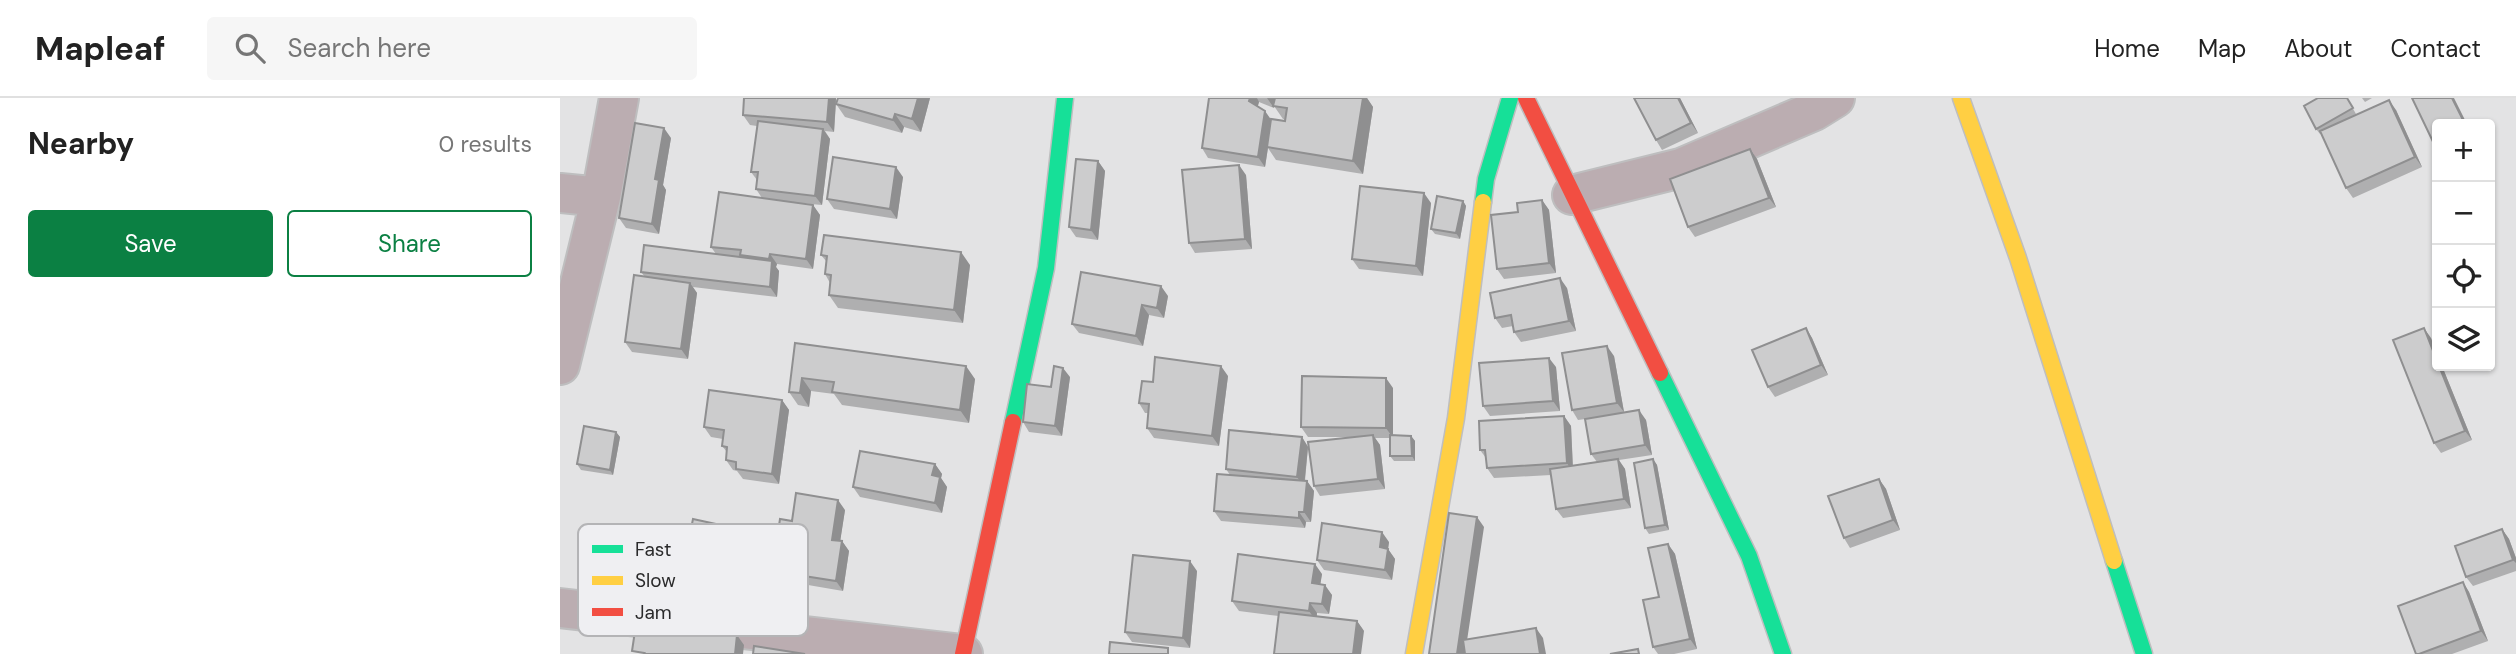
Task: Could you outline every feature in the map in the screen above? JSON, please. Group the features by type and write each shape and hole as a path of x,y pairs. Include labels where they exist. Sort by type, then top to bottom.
{"street":[{"path":"560,365 601,197 619,98"},
{"path":"805,636 963,654 1045,268 1065,98"},
{"path":"1415,654 1456,418 1486,180 1510,98"},
{"path":"1526,98 1749,555 1783,654"},
{"path":"1572,195 1681,168 1814,111 1835,98"},
{"path":"1961,98 2018,258 2144,654"},
{"path":"560,193 601,197"},
{"path":"560,608 578,610"}],"building":[{"path":"744,98 829,98 827,122 743,115"},
{"path":"838,98 918,98 912,119 895,114 893,120 836,104"},
{"path":"1209,98 1250,98 1249,101 1265,111 1258,157 1202,148"},
{"path":"1275,98 1363,98 1353,161 1267,147 1271,119 1285,121 1287,108 1273,106"},
{"path":"1634,98 1678,98 1691,123 1656,140"},
{"path":"2318,98 2347,98 2353,108 2316,129 2304,106"},
{"path":"2412,98 2452,98 2462,119 2432,119 2432,140"},
{"path":"2389,100 2415,157 2346,188 2320,131"},
{"path":"758,121 823,129 815,196 756,189 758,172 751,172"},
{"path":"635,123 664,128 655,179 659,180 652,224 619,218"},
{"path":"1750,149 1769,198 1688,227 1670,179"},
{"path":"833,157 896,167 890,209 827,199"},
{"path":"1076,159 1098,161 1091,230 1069,227"},
{"path":"1239,165 1245,239 1189,243 1182,170"},
{"path":"1360,186 1424,193 1416,266 1352,259"},
{"path":"719,192 813,205 806,259 770,254 769,259 740,255 741,250 711,247"},
{"path":"1437,196 1463,201 1456,233 1431,229"},
{"path":"1542,200 1549,263 1497,269 1491,215 1518,212 1517,203"},
{"path":"824,235 961,252 954,310 829,295 831,275 825,274 827,256 821,255"},
{"path":"644,245 772,261 770,287 641,272"},
{"path":"1081,272 1161,286 1157,308 1142,305 1136,336 1072,324"},
{"path":"634,275 690,283 681,349 625,342"},
{"path":"1560,278 1569,321 1514,332 1511,315 1495,318 1490,293"},
{"path":"1806,328 1821,365 1768,387 1752,350"},
{"path":"2424,328 2432,348 2432,371 2441,371 2465,431 2434,443 2393,340"},
{"path":"795,343 966,366 960,410 832,392 834,382 802,378 800,393 789,392"},
{"path":"1607,346 1617,403 1572,410 1562,353"},
{"path":"1155,357 1221,366 1212,436 1147,428 1149,404 1139,403 1142,381 1153,382"},
{"path":"1549,358 1553,401 1483,406 1479,363"},
{"path":"1054,366 1063,368 1055,426 1023,422 1027,384 1051,387"},
{"path":"1302,376 1386,378 1386,428 1301,427"},
{"path":"709,390 782,400 772,474 736,469 736,462 726,460 727,447 722,446 724,430 704,427"},
{"path":"1639,410 1645,445 1591,454 1585,419"},
{"path":"1564,416 1567,463 1487,468 1485,450 1480,450 1479,421"},
{"path":"584,426 616,432 610,470 577,464"},
{"path":"1229,430 1302,437 1297,477 1226,469"},
{"path":"1373,435 1378,479 1314,486 1308,442"},
{"path":"1390,435 1411,436 1412,456 1390,456"},
{"path":"860,451 935,464 932,475 940,477 935,503 853,487"},
{"path":"1618,459 1624,499 1556,509 1550,469"},
{"path":"1653,459 1665,525 1645,528 1634,463"},
{"path":"1217,474 1307,481 1304,512 1299,512 1299,518 1214,511"},
{"path":"1879,479 1893,520 1844,538 1828,496"},
{"path":"796,493 838,500 832,540 842,541 836,581 808,577 808,524 779,524 780,519 792,521"},
{"path":"1449,513 1477,517 1457,654 1429,654"},
{"path":"693,519 716,524 692,524"},
{"path":"1322,523 1382,532 1380,547 1388,549 1385,570 1317,560"},
{"path":"2502,529 2513,560 2466,577 2455,546"},
{"path":"1668,544 1690,639 1653,647 1643,600 1659,597 1648,548"},
{"path":"1238,554 1315,564 1312,583 1325,585 1322,604 1310,603 1309,611 1232,601"},
{"path":"1133,555 1190,561 1183,638 1125,632"},
{"path":"2463,582 2481,631 2416,654 2398,606"},
{"path":"1279,612 1357,621 1353,654 1274,654"},
{"path":"1536,628 1540,654 1465,654 1463,640"},
{"path":"634,636 737,636 735,654 643,654 632,651"},
{"path":"1110,642 1168,648 1168,654 1109,654"},
{"path":"754,646 805,654 753,654"},
{"path":"1638,649 1639,654 1610,654"}],"traffic: fast":[{"path":"1013,422 1046,268 1065,98"},
{"path":"1483,202 1486,179 1510,98"},
{"path":"1660,373 1749,556 1783,654"},
{"path":"2114,561 2144,654"}],"traffic: slow":[{"path":"1961,98 2018,258 2114,561"},
{"path":"1414,654 1456,418 1483,202"}],"traffic: jam":[{"path":"1526,98 1660,373"},
{"path":"963,654 1013,422"}]}
